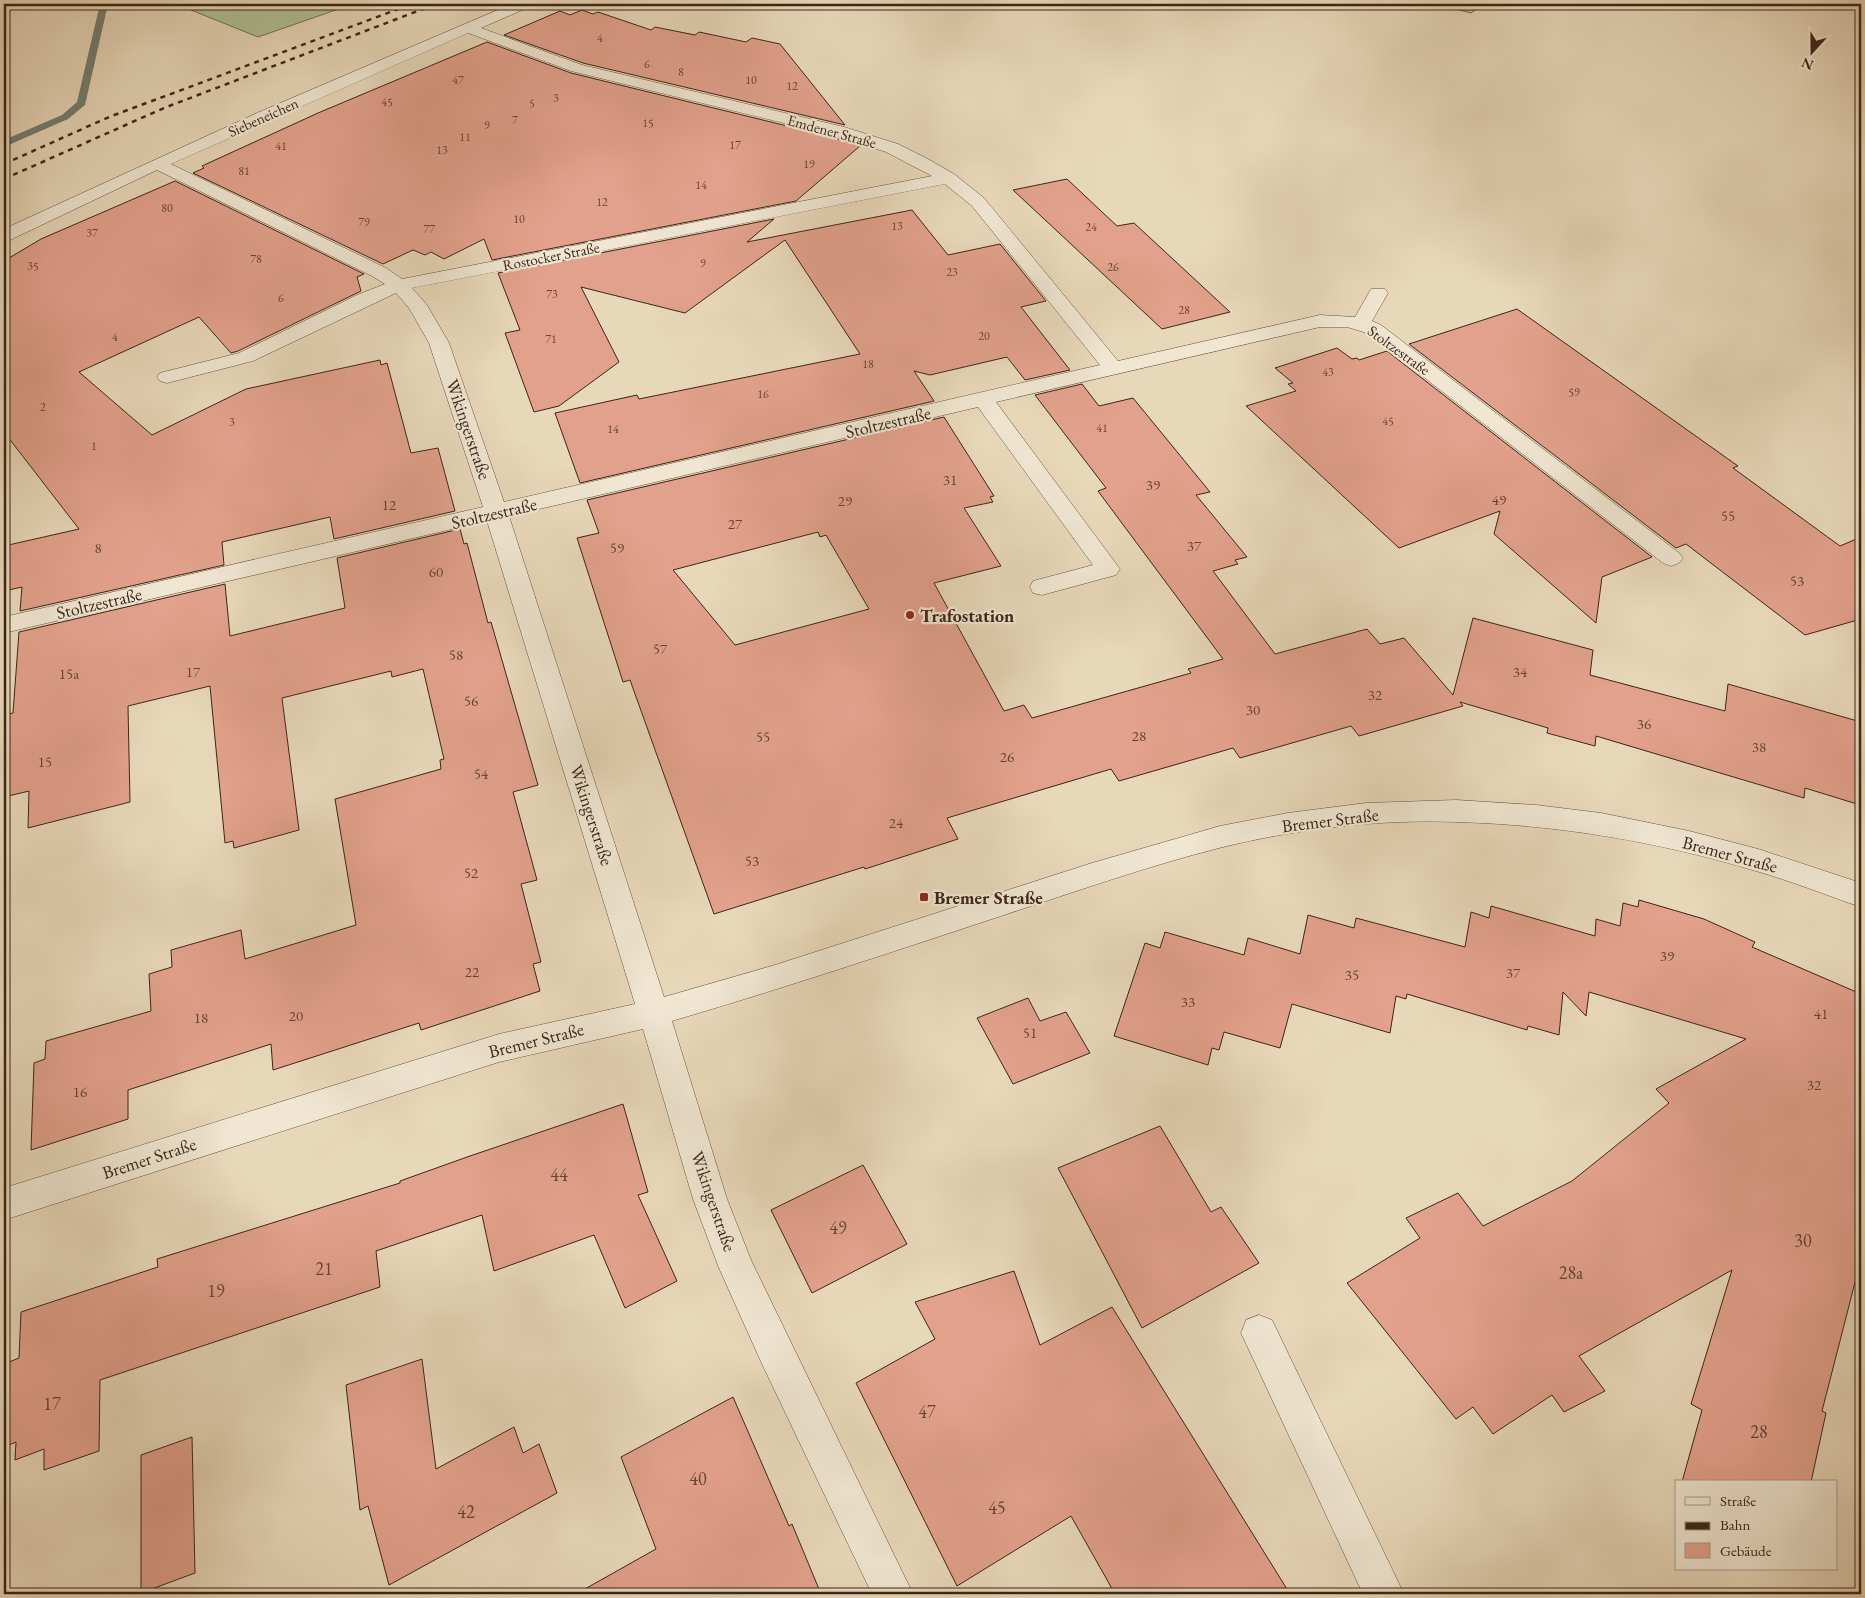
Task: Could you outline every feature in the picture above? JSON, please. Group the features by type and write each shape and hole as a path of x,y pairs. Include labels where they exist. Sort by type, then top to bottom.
{"street":[{"name":"Siebeneichen","path":"4,236 158,164 524,4"},
{"name":"Emdener Straße","path":"467,28 576,68 869,140 920,162 948,178 978,202 1114,369"},
{"name":"Wikingerstraße","path":"158,164 353,258 399,285 417,305 439,343 496,512 654,1013 710,1199 737,1268 893,1594"},
{"name":"Rostocker Straße","path":"168,377 246,357 364,299 399,285 948,178"},
{"path":"1361,323 1378,293"},
{"name":"Stoltzestraße","path":"4,625 1320,322 1344,320 1361,323 1374,329 1671,558"},
{"path":"984,400 1108,569 1042,587"},
{"name":"Bremer Straße","path":"4,1204 499,1048 654,1013 775,978 1092,875 1220,837 1288,824 1366,814 1456,811 1536,816 1601,824 1690,842 1750,858 1861,895"},
{"path":"1259,1333 1384,1594"}],"green space":[{"path":"210,4 353,4 258,37 191,10"},
{"path":"1436,4 1484,4 1471,13"}],"building":[{"path":"582,10 593,14 598,12 651,30 655,27 695,35 699,32 746,42 752,38 780,44 845,125 583,63 504,35 560,11 570,15"},
{"path":"487,42 571,73 832,137 860,146 796,201 492,260 484,239 444,259 431,252 425,255 413,250 383,264 193,173 204,168 202,166 318,113"},
{"path":"1067,179 1117,226 1134,223 1230,312 1162,329 1013,190"},
{"path":"175,181 364,274 357,277 361,291 238,351 231,353 199,317 79,372 152,435 246,389 380,360 381,365 387,363 411,453 438,448 455,511 334,539 330,517 222,542 224,565 20,611 22,587 4,591 4,546 79,529 4,432 4,261 41,239"},
{"path":"912,210 948,255 1000,244 1046,301 1021,307 1070,370 1025,380 1007,357 930,375 914,371 934,401 580,483 555,413 637,395 639,399 860,354 785,240 685,313 581,287 619,362 559,406 534,412 505,333 520,330 498,273 774,219 747,242"},
{"path":"1517,309 1738,466 1733,468 1840,546 1861,537 1861,619 1805,635 1686,544 1676,548 1409,344"},
{"path":"1337,348 1352,359 1357,358 1359,360 1387,351 1652,557 1602,577 1596,623 1494,534 1500,511 1399,548 1246,406 1296,391 1288,384 1293,383 1275,368"},
{"path":"1082,384 1099,406 1133,398 1210,492 1196,495 1247,557 1235,560 1238,564 1213,571 1275,654 1367,629 1380,644 1404,638 1453,695 1473,618 1593,650 1590,675 1725,711 1728,684 1861,722 1861,795 1857,794 1857,804 1805,788 1804,798 1596,736 1595,746 1547,733 1548,728 1460,702 1463,706 1359,736 1351,726 1240,758 1233,748 1119,781 1111,769 947,818 958,839 714,914 630,680 623,682 577,538 599,533 587,500 944,417 994,496 990,497 993,502 964,508 1001,566 934,583 1004,711 1024,705 1032,718 1191,673 1188,669 1223,659 1098,491 1106,488 1035,395","holes":["818,532 820,537 826,535 869,609 735,645 673,570"]},
{"path":"460,529 464,544 467,543 488,623 491,622 538,785 513,792 537,880 521,884 541,962 533,964 540,991 421,1030 419,1023 273,1070 271,1044 128,1090 128,1119 31,1150 34,1063 45,1059 46,1041 151,1011 149,974 172,967 171,950 241,930 245,959 356,925 335,799 441,769 440,760 444,759 423,669 392,677 391,671 282,698 299,830 234,848 233,841 225,843 210,686 128,706 130,802 28,828 29,791 4,797 4,715 13,713 19,632 225,584 230,636 345,608 337,558"},
{"path":"1639,900 1704,919 1755,942 1752,947 1861,994 1861,1259 1822,1411 1826,1413 1811,1480 1683,1480 1702,1410 1691,1404 1732,1270 1579,1356 1605,1391 1564,1412 1552,1395 1493,1434 1473,1407 1456,1419 1347,1283 1420,1238 1406,1218 1458,1193 1483,1226 1572,1181 1669,1103 1656,1089 1746,1039 1589,992 1586,1016 1563,992 1559,1035 1528,1026 1527,1030 1407,994 1406,999 1396,996 1390,1033 1292,1004 1280,1048 1224,1032 1219,1050 1212,1048 1208,1065 1114,1036 1145,943 1160,948 1165,932 1244,955 1248,938 1300,954 1308,915 1354,928 1356,918 1465,947 1471,912 1489,918 1491,906 1595,936 1596,919 1620,926 1623,903 1638,907"},
{"path":"1028,998 1040,1021 1066,1012 1090,1053 1013,1084 977,1018"},
{"path":"623,1104 648,1192 638,1195 677,1281 625,1308 594,1235 494,1271 482,1215 376,1251 380,1287 100,1380 99,1451 44,1470 44,1449 15,1460 16,1442 4,1447 4,1364 19,1358 21,1312 158,1267 157,1259 400,1183 400,1181 470,1156"},
{"path":"1160,1126 1211,1212 1221,1207 1259,1263 1142,1328 1058,1168"},
{"path":"863,1165 907,1244 812,1293 771,1210"},
{"path":"1014,1271 1040,1345 1112,1307 1290,1594 1115,1594 1071,1516 957,1586 856,1383 935,1339 915,1302"},
{"path":"422,1359 436,1469 514,1427 523,1453 539,1444 557,1493 389,1585 368,1506 360,1510 346,1385"},
{"path":"733,1397 789,1526 792,1524 821,1594 576,1594 656,1549 621,1457"},
{"path":"192,1437 195,1573 141,1593 141,1455"}],"waterway":[{"path":"4,144 65,117 82,103 104,4"}],"railway":[{"path":"4,164 109,117 412,4"},
{"path":"4,179 164,108 436,4"}],"place":[{"name":"Trafostation","path":"910,615"},
{"name":"Bremer Straße","path":"924,897"}]}
